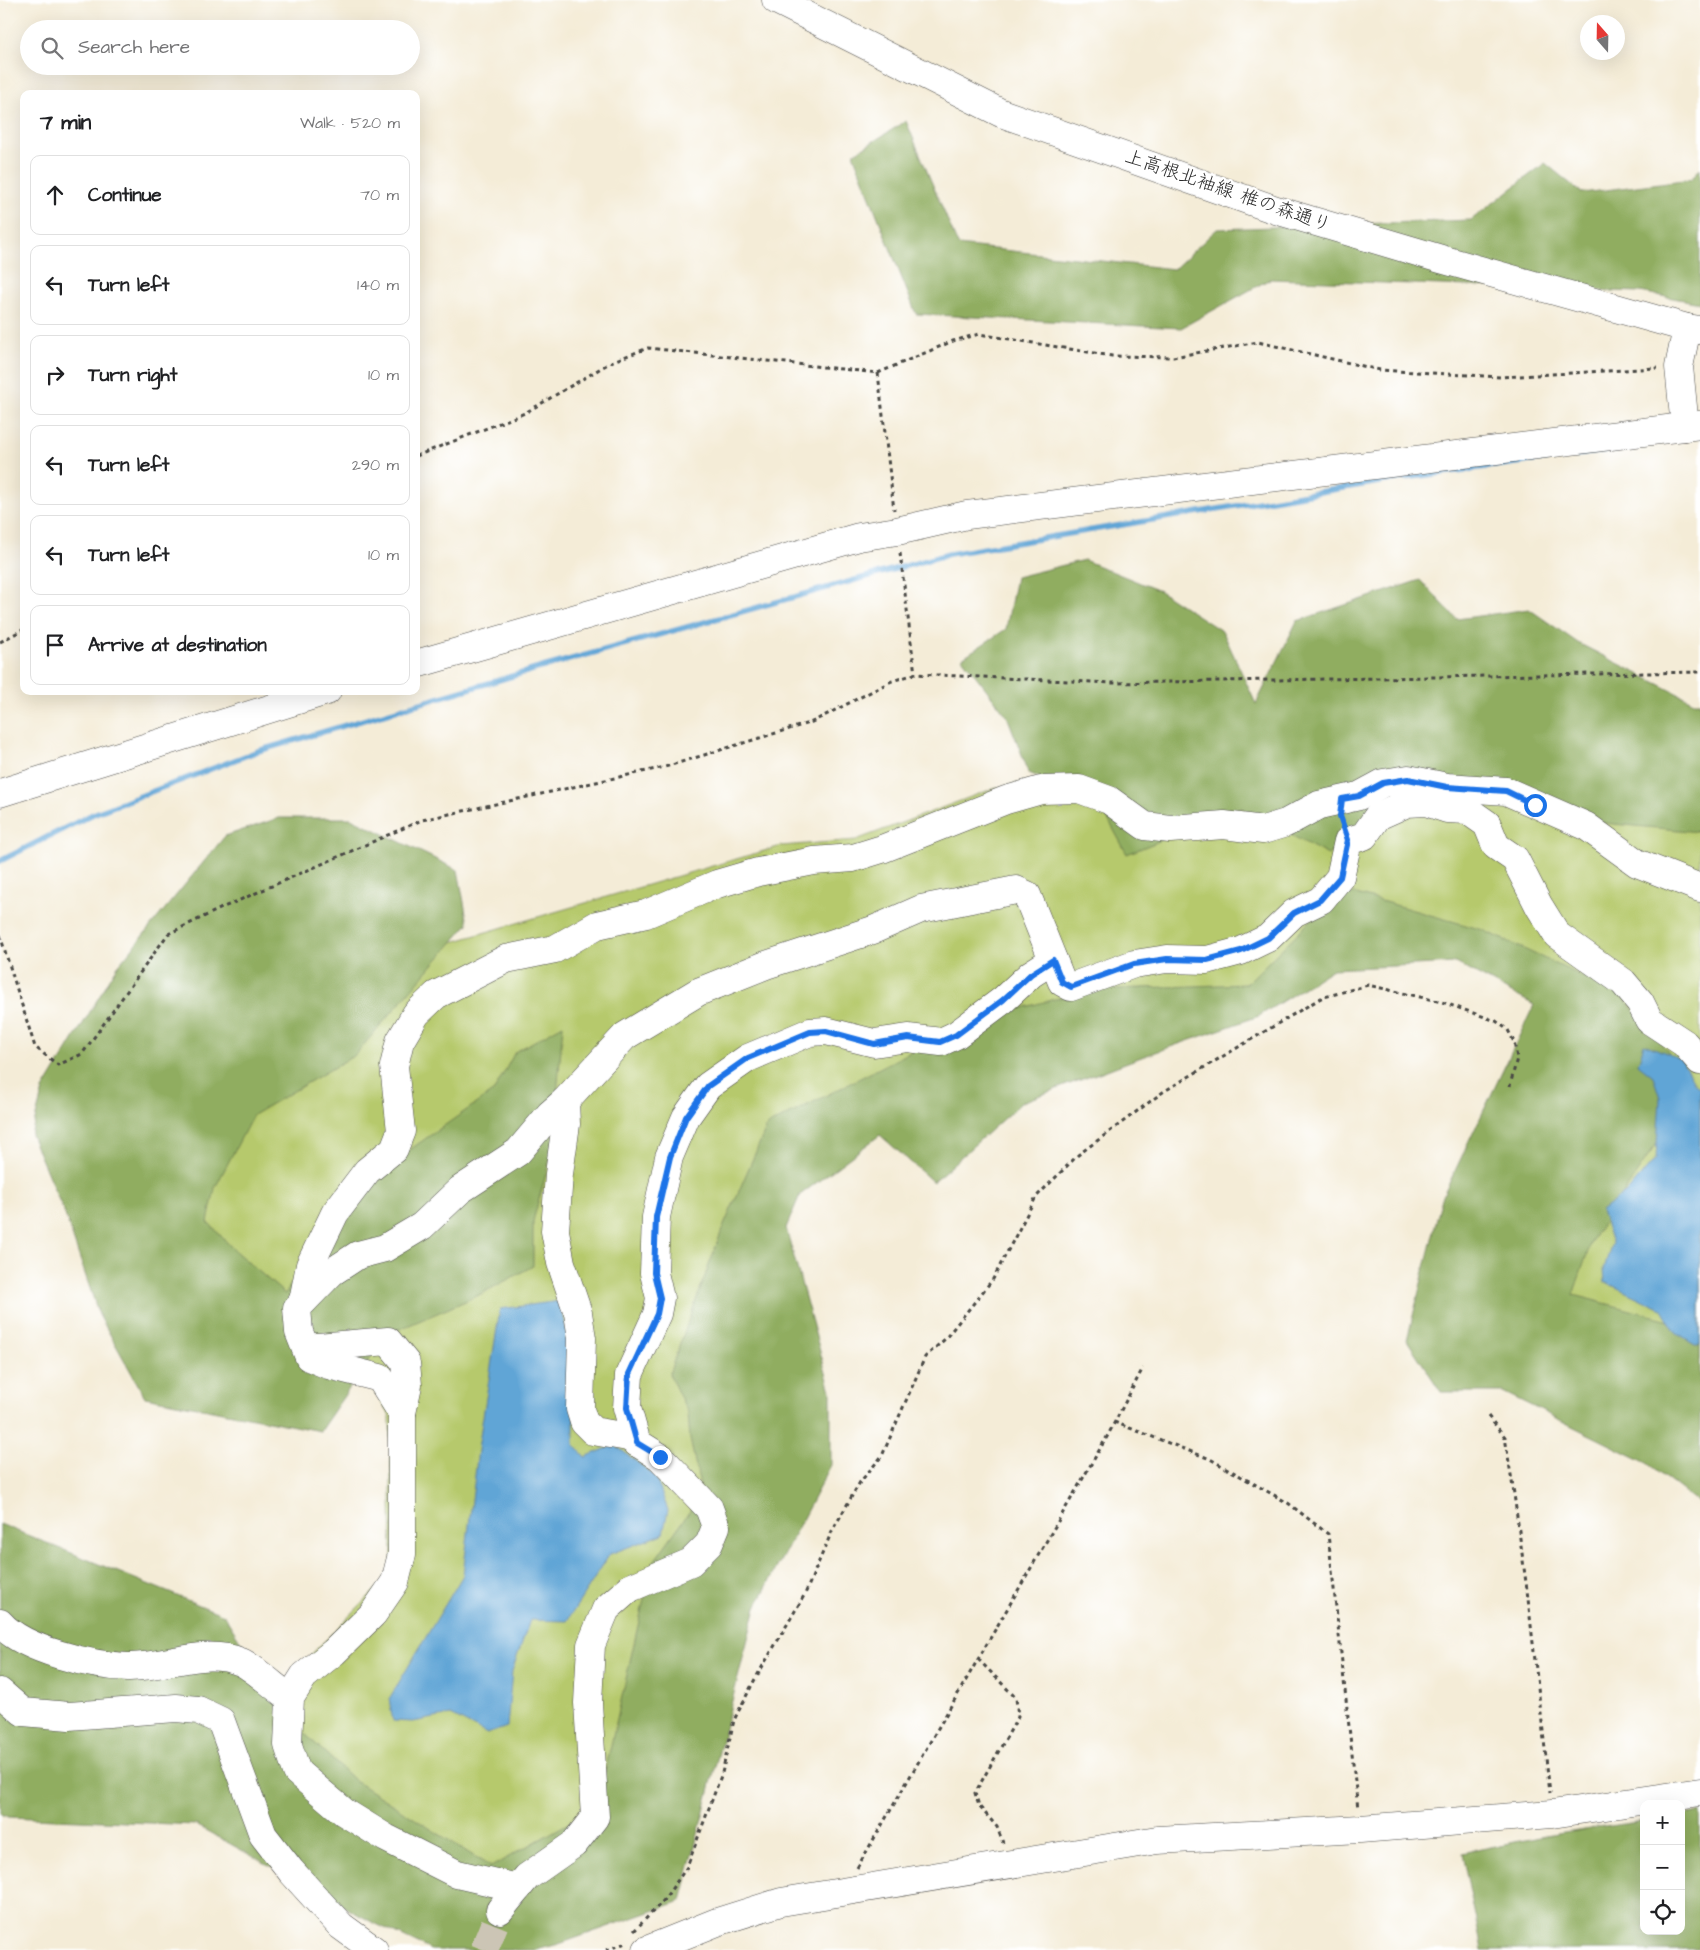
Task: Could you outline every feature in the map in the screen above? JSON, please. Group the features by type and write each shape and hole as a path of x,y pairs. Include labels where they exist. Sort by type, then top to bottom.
{"street":[{"name":"上高根北袖線 椎の森通り","path":"776,0 1010,116 1276,210 1441,260 1694,329"},
{"path":"420,663 859,537 967,516 1692,426 1679,367 1694,329"},
{"path":"0,793 315,695"},
{"path":"303,1301 310,1266 336,1213 368,1171 394,1149 401,1131 394,1066 400,1041 416,1014 436,995 506,959 555,949 597,925 646,914 717,884 758,872 814,861 853,858 882,849 1006,800 1041,790 1079,789 1109,800 1145,826 1170,829 1224,825 1263,830 1286,823 1320,804 1359,796 1383,783 1408,779 1447,787 1506,791 1586,826 1637,863 1700,888"},
{"path":"402,1412 380,1378 328,1365 309,1357 299,1332 297,1308 332,1272 358,1256 385,1248 422,1226 460,1190 518,1152 550,1114 565,1101 625,1036 698,992 766,965 872,930 921,909 1016,890 1028,895 1062,982 1071,987 1134,964 1167,959 1207,960 1241,951 1268,938 1294,913 1320,900 1340,877 1348,840 1340,816 1342,799"},
{"path":"1348,840 1364,836 1378,816 1406,803 1426,802 1447,809 1467,810 1487,824 1496,846 1515,859 1539,906 1557,935 1623,982 1640,1002 1649,1020 1684,1043 1700,1061"},
{"path":"637,1443 627,1408 629,1374 657,1314 660,1298 654,1273 656,1217 670,1157 686,1117 708,1086 748,1058 810,1032 826,1031 874,1044 908,1038 940,1042 956,1035 1003,1000 1031,974 1053,960"},
{"path":"500,1910 527,1877 574,1844 595,1817 588,1703 591,1645 606,1609 630,1588 690,1562 709,1544 716,1528 709,1508 660,1457 628,1437 593,1431 584,1422 580,1409 582,1338 578,1313 561,1263 555,1231 559,1174 566,1124 565,1101"},
{"path":"306,1348 388,1341 406,1363 408,1385 402,1412 402,1554 395,1582 373,1614 334,1652 304,1676 290,1698 288,1745 297,1772 344,1812 386,1838 457,1874 518,1888"},
{"path":"0,1623 33,1646 80,1660 128,1667 213,1656 242,1662 290,1698"},
{"path":"0,1692 22,1712 69,1716 176,1708 198,1710 222,1721 262,1834 291,1871 341,1926 374,1950"},
{"path":"647,1950 717,1922 781,1902 1157,1840 1552,1814 1700,1792"}],"path":[{"path":"420,454 525,413 613,360 648,348 878,373 953,341 978,334 1112,356 1173,357 1258,342 1380,370 1501,377 1679,367"},
{"path":"878,373 915,674"},
{"path":"0,642 20,631"},
{"path":"0,935 35,1047 58,1065 82,1054 168,934 224,907 422,820 665,767 812,722 892,681 915,674 1113,683 1700,672"},
{"path":"606,1950 623,1944 645,1918 663,1902 687,1867 722,1773 734,1720 805,1594 836,1523 860,1482 882,1456 925,1357 945,1339 993,1279 1036,1197 1078,1155 1163,1092 1321,998 1368,985 1442,1002 1496,1020 1508,1030 1514,1042 1517,1058 1510,1086"},
{"path":"843,1892 1114,1422 1143,1368"},
{"path":"1488,1416 1505,1437 1527,1590 1552,1814"},
{"path":"1114,1422 1210,1459 1288,1503 1328,1534 1360,1828"},
{"path":"978,1659 1016,1698 1018,1718 975,1793 979,1806 997,1827 1012,1864"}],"green space":[{"path":"906,121 958,245 1174,269 1217,229 1471,220 1545,163 1582,193 1691,179 1700,168 1700,303 1640,292 1270,279 1181,328 916,314 853,154"},
{"path":"1084,560 1160,591 1223,632 1256,704 1297,621 1420,580 1457,619 1529,609 1578,643 1694,702 1700,702 1700,832 1603,823 1405,789 1328,855 1241,808 1127,854 1099,803 1029,773 1007,716 962,658 1006,629 1016,577"},
{"path":"1139,758 1700,777 1700,1360 1529,1311 1587,1012 1451,942 1340,938 1224,1011 791,1159 732,1435 663,1719 503,1913 279,1766 284,1682 392,1573 390,1416 371,1385 201,1229 203,1189 251,1109 435,947 781,846 856,840 992,789"},
{"path":"279,818 351,818 458,870 468,924 355,1055 253,1115 215,1188 208,1222 235,1251 285,1294 337,1206 392,1162 494,1091 515,1052 563,1025 552,1152 533,1221 533,1266 477,1296 386,1335 320,1431 145,1397 99,1315 64,1212 31,1135 43,1090 117,967 225,836"},
{"path":"1353,893 1483,930 1620,994 1669,1053 1678,1112 1592,1240 1573,1295 1700,1328 1700,1504 1647,1463 1503,1392 1441,1392 1407,1340 1442,1198 1534,1005 1456,963 1333,969 1259,1016 1136,1059 1022,1102 933,1182 880,1135 800,1195 786,1228 831,1391 831,1465 756,1607 681,1901 559,1944 536,1950 431,1950 370,1921 196,1825 8,1817 0,1814 0,1524 224,1615 287,1717 355,1781 491,1867 597,1807 652,1564 702,1494 690,1439 688,1413 669,1374 722,1230 767,1126 967,1023 1088,990 1246,984 1317,914"},
{"path":"1700,1812 1700,1950 1482,1950 1462,1853 1544,1836 1640,1822 1640,1935 1685,1935 1685,1814"}],"water":[{"path":"1644,1044 1681,1059 1695,1084 1700,1088 1700,1345 1695,1345 1677,1334 1662,1309 1605,1282 1604,1269 1612,1242 1601,1211 1629,1190 1656,1158 1660,1098 1653,1076 1638,1064"},
{"path":"560,1301 574,1363 574,1444 585,1457 615,1445 655,1476 668,1510 663,1534 610,1554 567,1621 530,1620 512,1671 507,1727 487,1734 451,1715 413,1722 393,1721 389,1699 463,1575 479,1442 500,1309"}],"waterway":[{"path":"0,861 93,814 258,751 543,667 949,554 1397,479 1626,448"}],"tunnel":[{"path":"484,1950 500,1910"}],"route":[{"path":"660,1457 637,1443 627,1408 629,1374 657,1314 660,1298 654,1273 656,1217 670,1157 686,1117 708,1086 748,1058 810,1032 826,1031 874,1044 908,1038 940,1042 956,1035 1003,1000 1031,974 1053,960 1062,982 1071,987 1134,964 1167,959 1207,960 1241,951 1268,938 1294,913 1320,900 1340,877 1348,840 1340,816 1342,799 1359,796 1383,783 1408,779 1447,787 1506,791 1535,805"}]}
